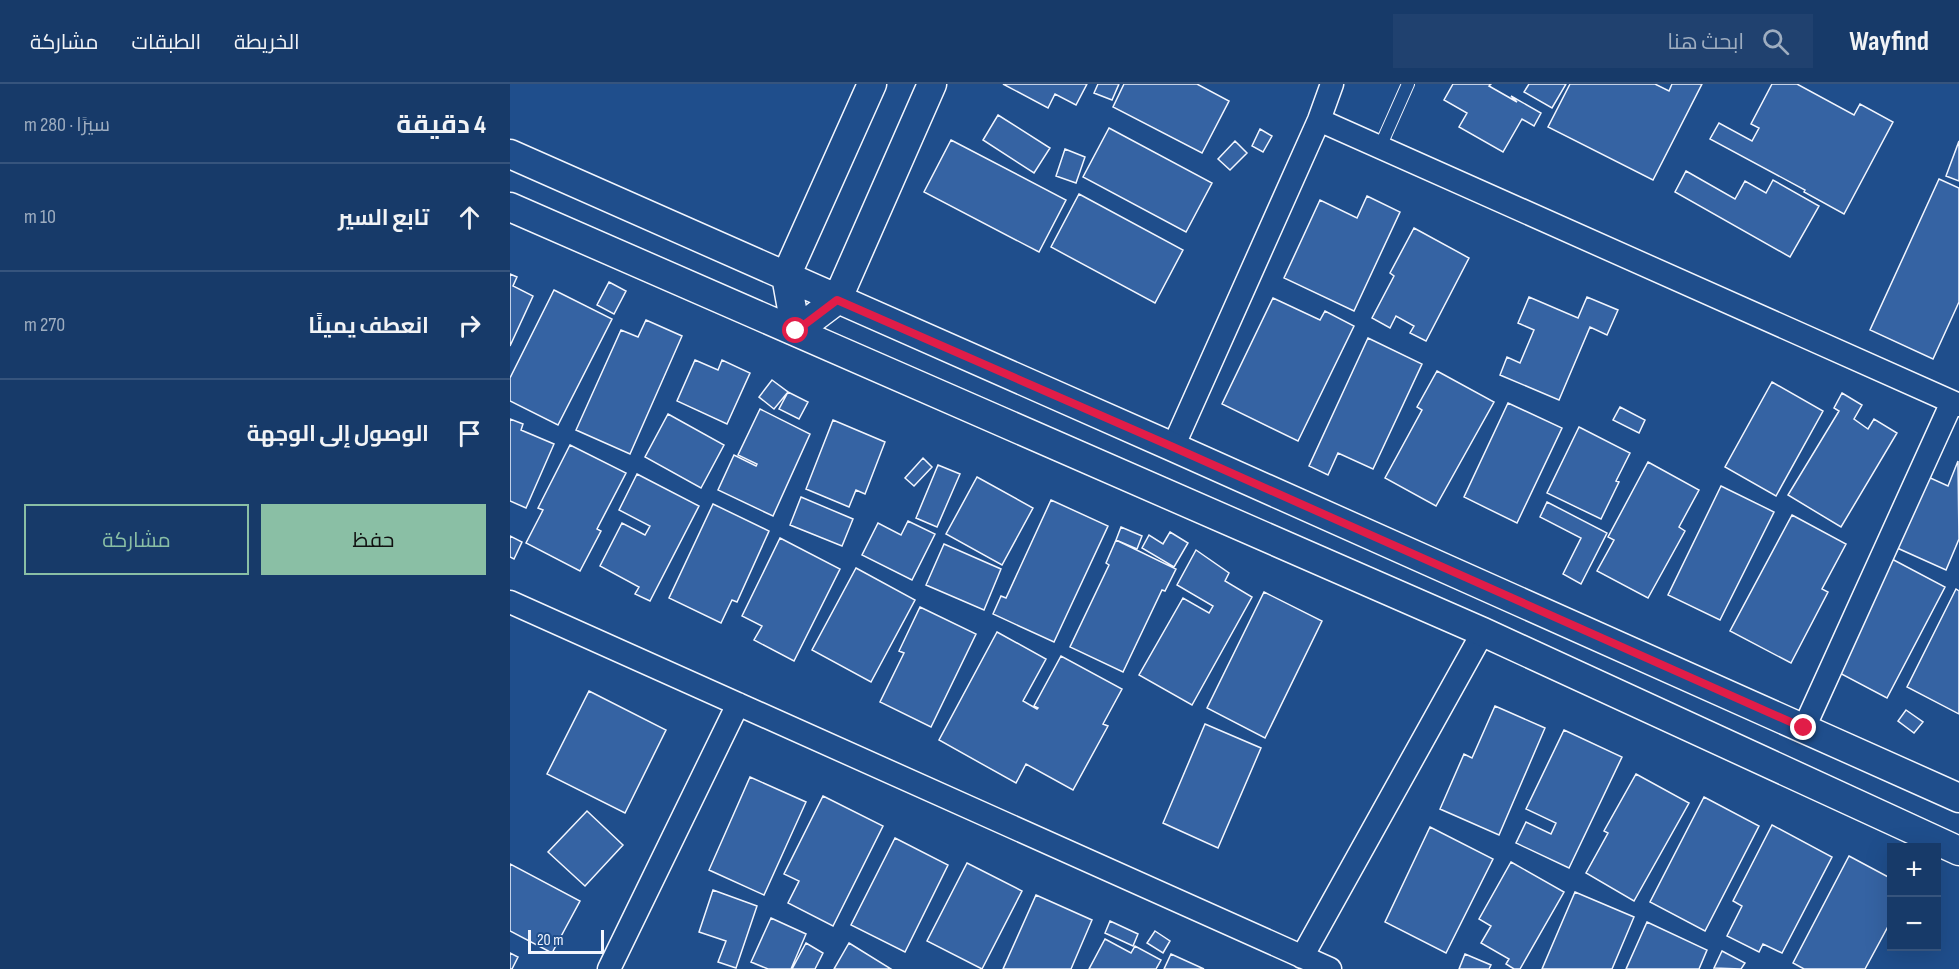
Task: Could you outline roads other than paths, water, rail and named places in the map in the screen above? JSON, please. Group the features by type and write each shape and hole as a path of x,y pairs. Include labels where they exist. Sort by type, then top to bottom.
{"street":[{"path":"796,331 786,276 872,84"},
{"path":"796,331 837,300 932,84"},
{"path":"1173,447 1319,120 1332,84"},
{"path":"1319,120 1956,404 1804,728"},
{"path":"510,154 1959,798"},
{"path":"510,207 1484,632 1959,851"},
{"path":"510,602 1330,969"},
{"path":"1302,957 1484,632"},
{"path":"609,969 738,705"}],"lane":[{"path":"1380,147 1408,84"}]}
